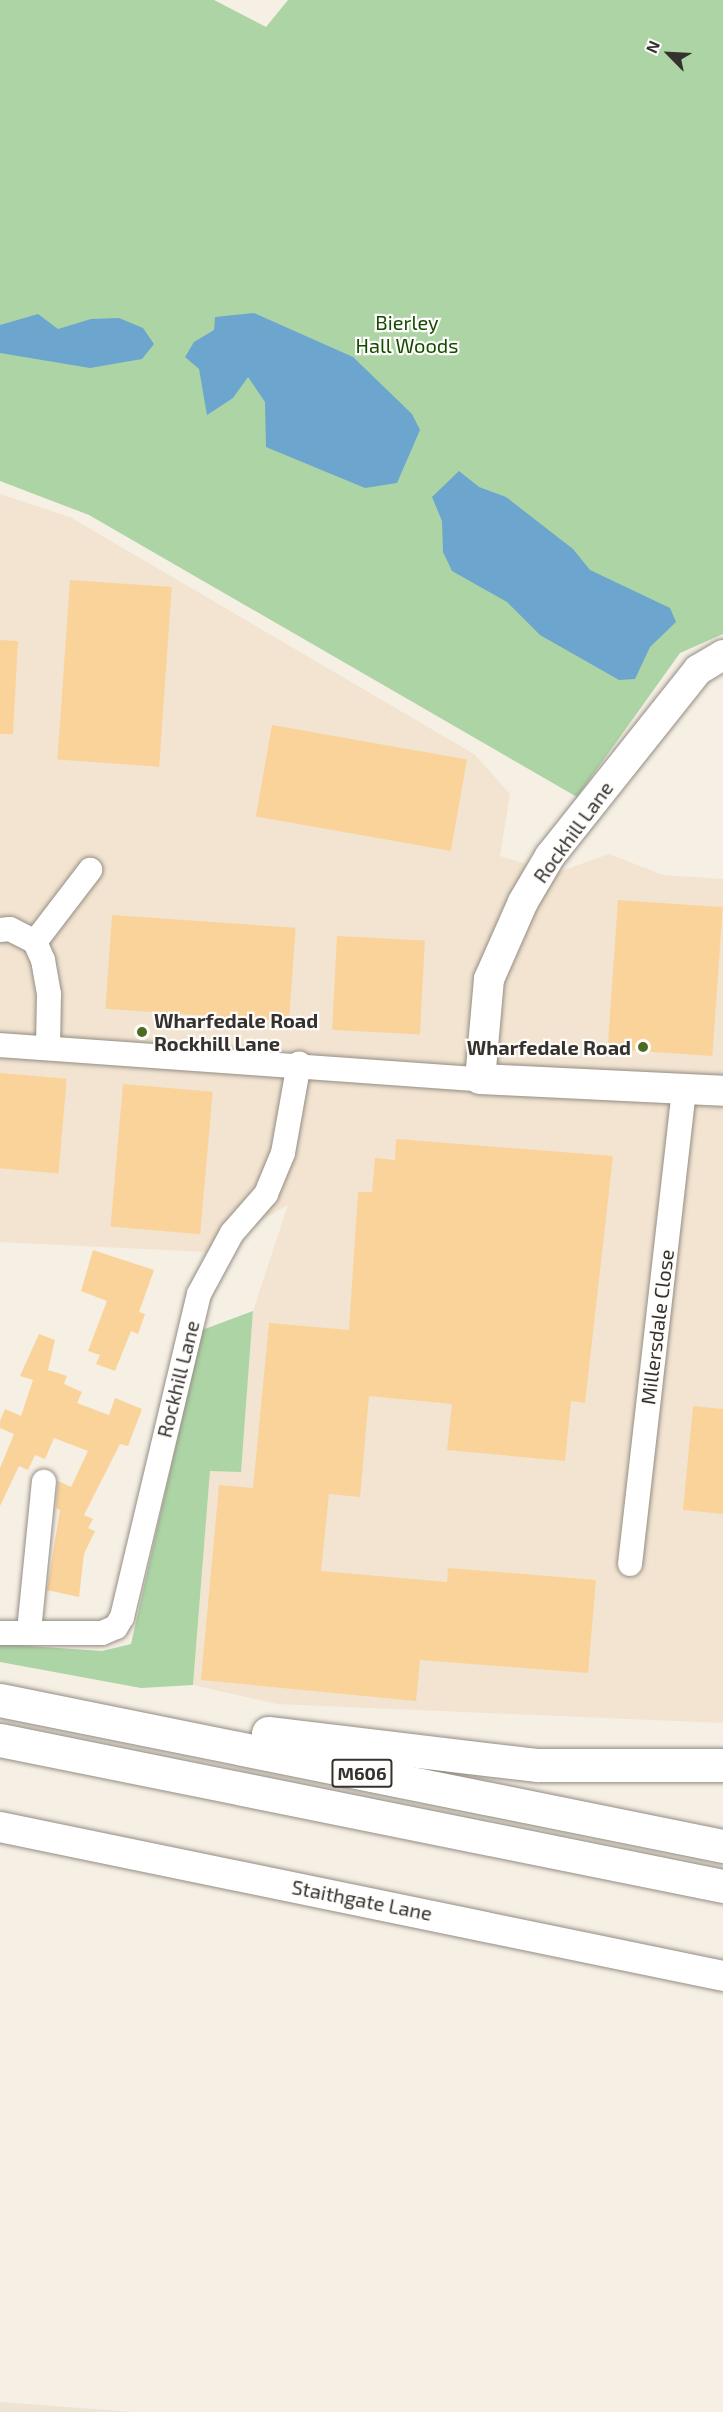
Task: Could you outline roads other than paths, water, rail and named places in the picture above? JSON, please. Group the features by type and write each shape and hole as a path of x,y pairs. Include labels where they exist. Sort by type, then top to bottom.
{"highway":[{"name":"M606","path":"0,1700 723,1846"},
{"name":"M606","path":"134,1726 253,1731 538,1765 723,1766"},
{"name":"M606","path":"0,1740 723,1886"}],"street":[{"name":"Rockhill Lane","path":"480,1079 489,979 523,902 550,856 698,670 723,655"},
{"path":"35,942 90,870"},
{"path":"0,930 10,929 35,942 49,994 48,1048"},
{"path":"0,1045 299,1063 480,1079 723,1091"},
{"name":"Rockhill Lane","path":"0,1633 29,1631 102,1633 116,1627 122,1617 199,1294 232,1233 266,1194 283,1153 299,1063"},
{"name":"Millersdale Close","path":"630,1564 684,1089"},
{"path":"29,1631 44,1482"},
{"name":"Staithgate Lane","path":"0,1827 723,1976"}],"water":[{"path":"254,313 353,357 412,414 420,430 397,483 365,488 266,447 265,402 248,377 233,398 207,415 199,369 185,357 194,342 214,330 215,317"},
{"path":"38,314 58,329 91,319 119,318 143,328 154,344 142,359 90,368 0,353 0,325"},
{"path":"459,471 479,487 506,497 573,549 590,570 670,608 676,622 650,647 635,679 619,680 540,635 507,602 452,571 443,552 442,521 432,497"}],"place":[{"name":"Wharfedale Road Rockhill Lane","path":"142,1032"},
{"name":"Wharfedale Road","path":"643,1047"}],"park label":[{"name":"Bierley Hall Woods","path":"407,334"}]}
